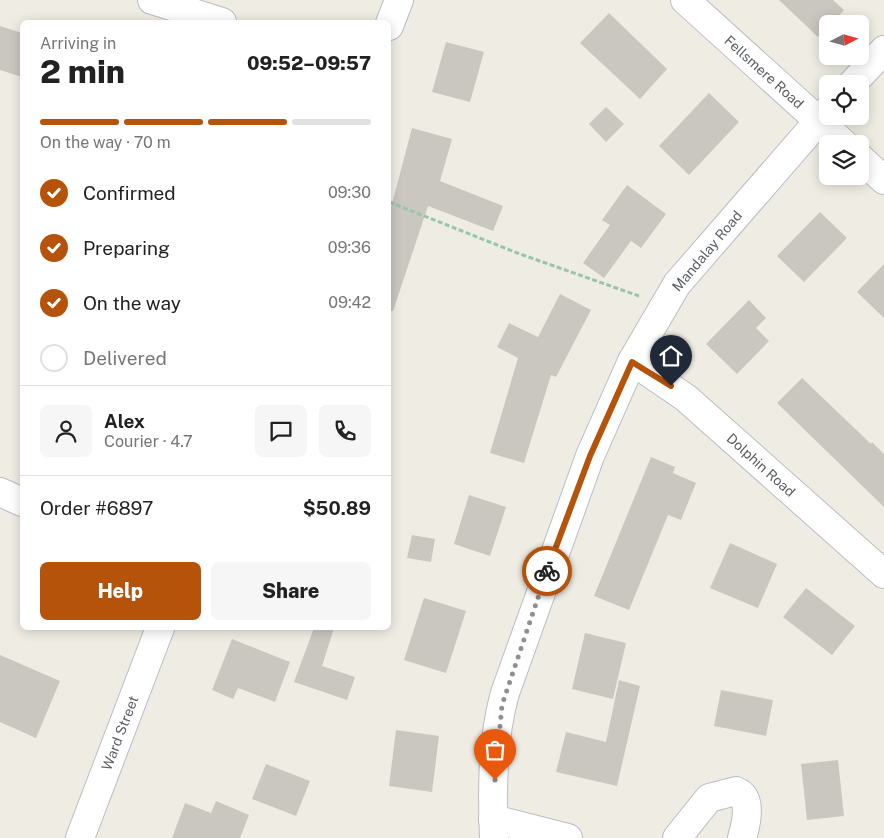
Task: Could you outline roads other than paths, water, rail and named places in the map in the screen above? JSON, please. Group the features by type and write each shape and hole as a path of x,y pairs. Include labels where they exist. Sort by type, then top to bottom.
{"street":[{"path":"152,0 216,20"},
{"path":"391,21 399,0"},
{"name":"Fellsmere Road","path":"685,0 819,112"},
{"path":"860,75 884,50"},
{"name":"Mandalay Road","path":"493,829 499,718 505,693 590,456 632,362 677,284 819,120"},
{"path":"869,166 884,180"},
{"name":"Dolphin Road","path":"632,362 686,398 884,574"},
{"path":"0,492 20,501"},
{"name":"Ward Street","path":"80,838 159,630"},
{"path":"677,838 709,798 736,791 742,794 746,802 746,823 742,838"},
{"path":"493,829 568,838"}]}
